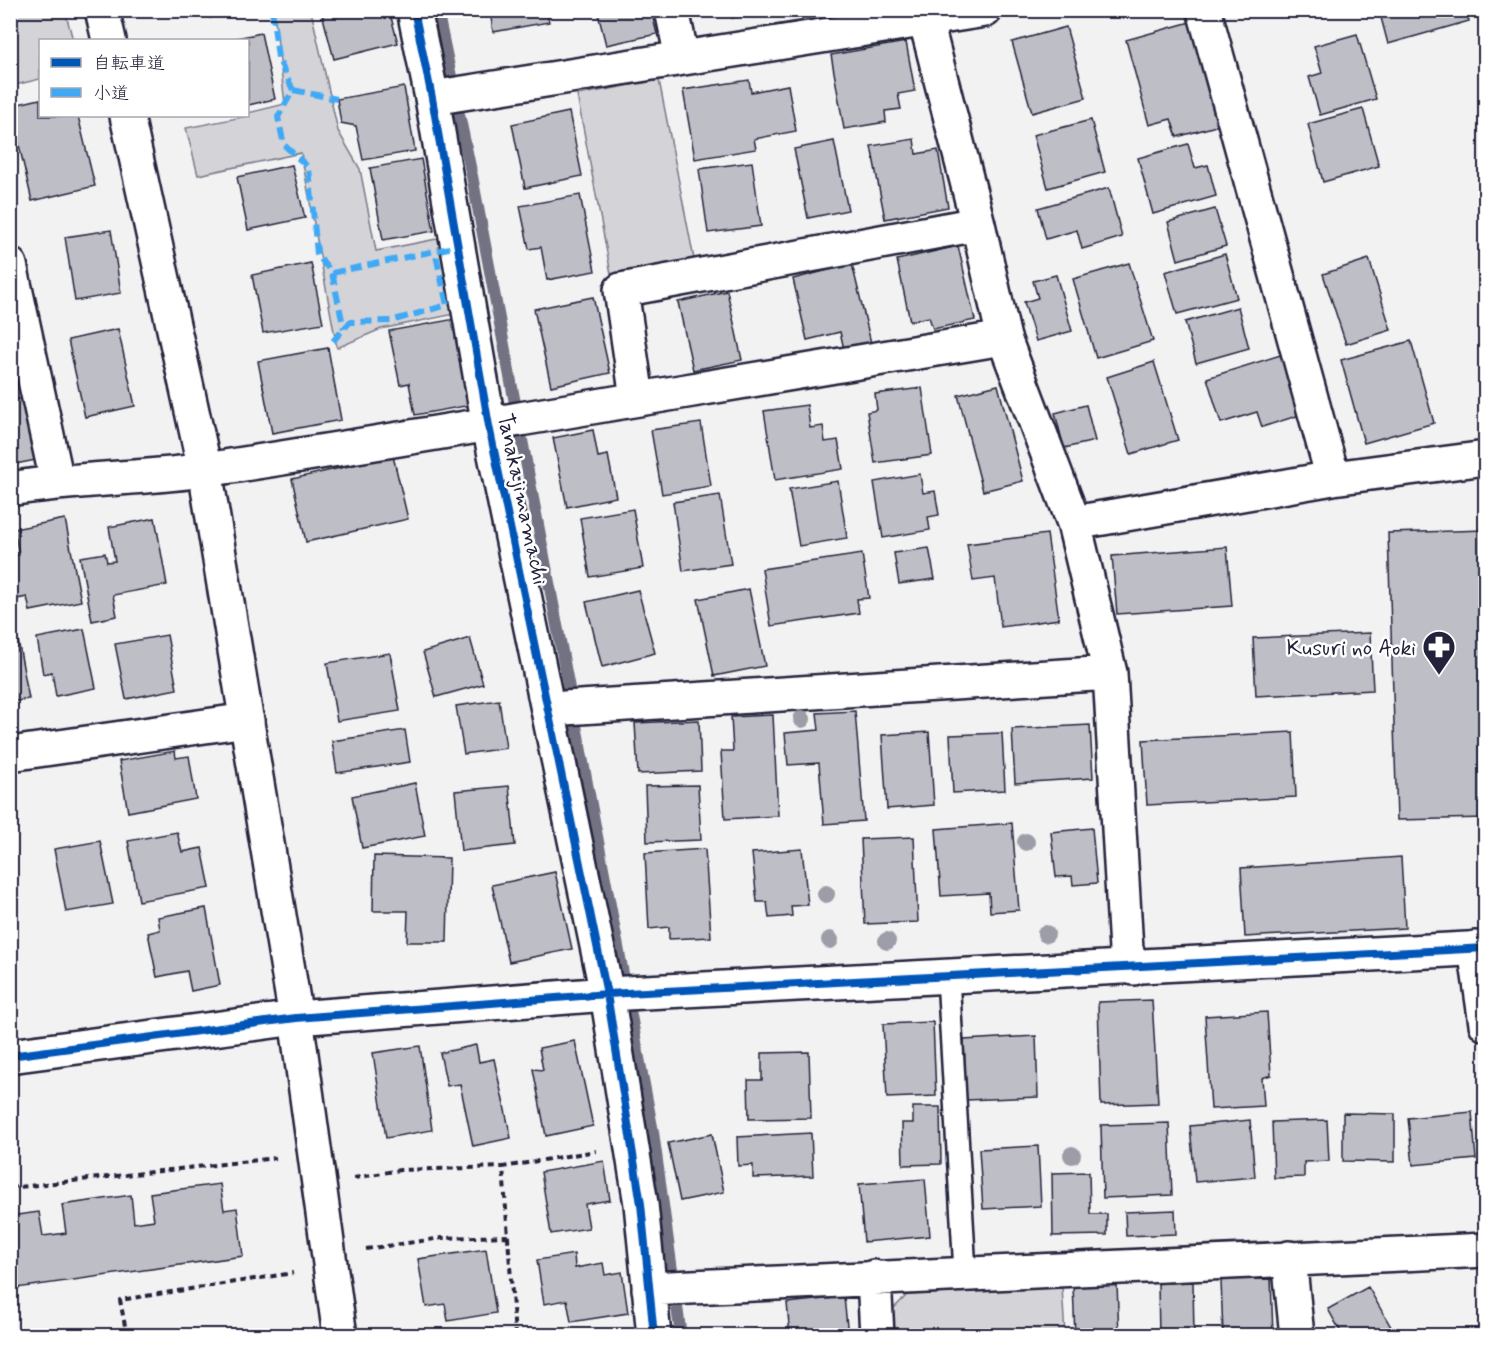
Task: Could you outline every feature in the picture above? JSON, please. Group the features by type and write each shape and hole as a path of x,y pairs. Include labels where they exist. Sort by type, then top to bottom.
{"street":[{"path":"102,10 109,39"},
{"name":"Tanakajimamachi","path":"414,10 432,98 489,426 607,994 641,1204 654,1335"},
{"path":"672,10 682,58"},
{"path":"432,98 682,58 924,15 985,10"},
{"path":"1204,10 1333,478"},
{"path":"924,15 978,224 1004,338 1074,523 1110,673 1126,950 1134,968"},
{"path":"127,117 205,470 296,1018 340,1335"},
{"path":"637,398 621,290 978,224"},
{"path":"10,265 57,481"},
{"path":"10,489 57,481 205,470 489,426 637,398 1004,338"},
{"path":"1074,523 1333,478 1485,458"},
{"path":"549,709 1110,673"},
{"path":"10,754 247,720"},
{"path":"10,1056 296,1018 607,994 1480,948 1485,1024"},
{"path":"649,1289 965,1272 1485,1250"},
{"path":"1289,1258 1297,1335"},
{"path":"874,1277 877,1335"}],"lane":[{"path":"948,977 965,1272"}],"path":[{"path":"319,1184 400,1170 503,1167 632,1145"},
{"path":"10,1188 276,1158"},
{"path":"503,1167 515,1335"},
{"path":"329,1255 442,1238 508,1236"},
{"path":"127,1335 120,1300 297,1273"}],"shaded area":[{"path":"10,11 65,11 73,39 39,39 39,79 11,86"},
{"path":"274,11 311,11 338,131 360,169 376,251 442,238 455,314 381,329 337,348 301,153 198,175 186,128 249,117 249,113 285,104"},
{"path":"659,80 694,259 611,274 577,95"},
{"path":"1062,1287 1065,1335 895,1335 893,1309 907,1295"}],"building":[{"path":"208,10 238,10 210,18"},
{"path":"321,10 389,10 398,43 334,59"},
{"path":"490,10 546,10 549,22 493,32"},
{"path":"597,10 651,10 657,34 606,45"},
{"path":"730,10 758,10 732,18"},
{"path":"1379,10 1466,10 1469,21 1388,44"},
{"path":"1194,21 1223,124 1177,137 1171,119 1149,125 1126,40"},
{"path":"1066,27 1086,98 1032,113 1012,42"},
{"path":"261,33 275,99 249,105 249,39 233,39"},
{"path":"1357,34 1376,99 1320,115 1309,77 1322,73 1314,46"},
{"path":"906,42 915,91 898,94 901,109 885,111 886,122 844,129 831,55"},
{"path":"749,80 751,92 788,85 796,131 754,139 756,149 695,159 683,90"},
{"path":"404,87 415,151 363,160 356,126 341,123 337,99"},
{"path":"39,99 39,117 78,117 95,186 32,201 10,106"},
{"path":"1363,109 1379,166 1323,182 1308,124"},
{"path":"569,112 582,176 525,188 512,124"},
{"path":"1091,120 1105,172 1048,188 1033,135"},
{"path":"914,139 916,154 938,150 948,207 885,219 871,146"},
{"path":"834,141 848,210 808,218 794,149"},
{"path":"1188,144 1195,168 1208,165 1216,196 1153,214 1138,158"},
{"path":"421,159 434,231 383,240 370,168"},
{"path":"752,162 761,226 708,233 699,169"},
{"path":"292,165 305,218 248,230 237,177"},
{"path":"1109,188 1122,237 1082,249 1077,230 1046,239 1038,208"},
{"path":"580,195 595,271 547,280 541,247 529,249 520,206"},
{"path":"1215,209 1226,246 1178,260 1168,222"},
{"path":"111,230 121,293 75,301 65,237"},
{"path":"958,246 975,320 933,329 929,317 910,321 897,260"},
{"path":"1225,254 1237,298 1177,314 1165,272"},
{"path":"1369,259 1391,330 1346,344 1323,274"},
{"path":"311,263 323,323 263,333 252,275"},
{"path":"1129,263 1153,341 1096,358 1073,279"},
{"path":"852,264 871,343 844,349 840,332 807,340 793,279"},
{"path":"1056,275 1072,331 1036,341 1024,302 1038,298 1033,281"},
{"path":"727,291 742,360 693,370 678,302"},
{"path":"593,297 610,373 551,386 534,309"},
{"path":"1238,307 1249,348 1196,363 1185,322"},
{"path":"455,319 471,405 415,415 409,383 400,385 389,331"},
{"path":"118,329 135,406 85,417 68,340"},
{"path":"1411,341 1434,423 1364,443 1341,360"},
{"path":"328,348 341,420 272,433 258,361"},
{"path":"1287,353 1306,413 1262,427 1257,412 1221,423 1207,378"},
{"path":"1154,362 1178,440 1131,454 1107,377"},
{"path":"998,385 1023,481 983,491 958,395"},
{"path":"922,388 932,455 875,463 867,412 877,410 875,394"},
{"path":"10,399 23,399 36,460 10,465"},
{"path":"807,405 810,428 823,426 825,442 838,440 843,469 775,480 764,411"},
{"path":"1086,405 1095,441 1064,448 1055,413"},
{"path":"701,423 711,486 662,494 651,430"},
{"path":"593,430 598,457 608,455 616,497 567,507 553,438"},
{"path":"393,456 408,519 306,542 292,479"},
{"path":"920,474 923,493 935,491 939,515 928,517 930,530 883,538 874,482"},
{"path":"838,481 847,538 799,546 789,489"},
{"path":"720,495 731,564 683,571 673,502"},
{"path":"633,509 643,568 590,577 580,518"},
{"path":"155,518 167,585 113,595 117,616 92,621 80,557 105,553 107,562 115,561 109,527"},
{"path":"65,519 81,601 30,611 27,597 17,599 10,566 10,557 19,555 14,529"},
{"name":"Kusuri no Aoki","path":"1486,530 1486,818 1397,820 1388,533"},
{"path":"1047,534 1059,619 1001,627 995,578 973,581 967,544"},
{"path":"1227,547 1232,606 1117,614 1112,556"},
{"path":"929,548 935,579 899,584 894,553"},
{"path":"862,554 869,598 857,599 859,613 771,626 762,569"},
{"path":"749,589 765,666 714,676 698,599"},
{"path":"638,590 655,653 602,667 586,602"},
{"path":"84,629 96,688 56,696 52,672 43,674 37,638"},
{"path":"1370,633 1373,690 1256,696 1253,638"},
{"path":"167,635 177,689 126,699 115,644"},
{"path":"470,638 483,684 436,697 423,652"},
{"path":"18,640 29,699 10,702 10,642"},
{"path":"390,653 400,711 337,721 327,663"},
{"path":"499,700 506,748 464,754 456,706"},
{"path":"855,711 864,821 824,824 819,763 788,765 785,733 819,730 817,713"},
{"path":"773,715 778,816 725,819 721,751 733,751 731,717"},
{"path":"699,720 701,771 638,774 635,723"},
{"path":"1090,725 1093,778 1015,783 1012,729"},
{"path":"405,730 410,762 337,773 332,741"},
{"path":"929,732 934,805 887,809 882,735"},
{"path":"1293,732 1296,797 1147,805 1143,740"},
{"path":"1002,733 1005,790 953,793 950,735"},
{"path":"175,751 176,758 189,756 196,799 128,812 119,761"},
{"path":"415,783 425,836 362,848 352,796"},
{"path":"698,785 701,840 647,842 645,786"},
{"path":"509,786 515,845 461,851 455,791"},
{"path":"1012,823 1019,910 990,912 989,893 941,896 936,829"},
{"path":"1092,828 1097,883 1073,885 1072,876 1056,877 1051,832"},
{"path":"177,832 182,852 202,848 210,888 139,901 128,841"},
{"path":"914,837 918,922 865,924 861,839"},
{"path":"100,841 113,904 66,912 54,849"},
{"path":"705,849 711,937 669,939 669,927 649,929 645,853"},
{"path":"802,849 808,905 791,906 792,916 769,918 767,902 757,902 752,853"},
{"path":"374,856 449,858 447,942 407,942 408,911 373,911"},
{"path":"1401,857 1405,928 1245,937 1241,868"},
{"path":"555,872 572,949 509,962 492,885"},
{"path":"206,908 220,985 191,991 187,971 157,977 148,933 160,930 158,917"},
{"path":"1152,1000 1158,1103 1101,1105 1098,1002"},
{"path":"1267,1012 1271,1075 1262,1078 1264,1106 1211,1109 1205,1016"},
{"path":"933,1022 936,1096 887,1098 883,1024"},
{"path":"1036,1036 1038,1097 966,1100 964,1040"},
{"path":"575,1041 593,1126 546,1136 533,1069 543,1070 539,1048"},
{"path":"476,1045 479,1062 494,1059 511,1138 473,1146 460,1084 447,1086 440,1053"},
{"path":"420,1046 432,1130 386,1138 373,1053"},
{"path":"809,1052 811,1118 749,1119 748,1080 762,1080 762,1053"},
{"path":"913,1107 940,1107 941,1164 903,1165 902,1123 913,1123"},
{"path":"1472,1112 1476,1159 1413,1165 1408,1118"},
{"path":"1343,1113 1395,1114 1395,1162 1343,1161"},
{"path":"1250,1120 1255,1177 1195,1182 1190,1126"},
{"path":"1327,1120 1329,1161 1304,1162 1304,1177 1274,1178 1272,1122"},
{"path":"1169,1123 1172,1195 1103,1198 1101,1125"},
{"path":"811,1133 813,1176 753,1178 753,1165 738,1166 737,1137"},
{"path":"712,1134 724,1192 680,1201 668,1143"},
{"path":"1038,1146 1041,1206 983,1209 979,1149"},
{"path":"604,1161 610,1200 585,1204 589,1228 551,1234 541,1172"},
{"path":"1089,1172 1090,1214 1107,1214 1107,1235 1053,1236 1052,1173"},
{"path":"925,1179 930,1236 864,1242 859,1184"},
{"path":"220,1184 224,1210 237,1208 243,1256 10,1289 10,1216 39,1212 43,1236 66,1233 62,1205 131,1195 134,1223 154,1220 150,1193"},
{"path":"1175,1210 1176,1234 1126,1236 1125,1212"},
{"path":"486,1249 496,1313 448,1321 445,1304 426,1307 418,1259"},
{"path":"574,1254 575,1268 603,1263 605,1275 622,1272 628,1313 571,1322 567,1300 544,1304 537,1260"},
{"path":"1271,1278 1273,1336 1223,1336 1221,1280"},
{"path":"1193,1282 1194,1336 1159,1336 1158,1283"},
{"path":"1117,1284 1119,1336 1075,1336 1073,1285"},
{"path":"1368,1287 1391,1327 1376,1336 1343,1336 1328,1309"},
{"path":"844,1297 848,1336 790,1336 787,1303"},
{"path":"491,1329 492,1336 453,1336 453,1335"},
{"path":"760,1329 761,1336 721,1336"}],"waterway":[{"path":"437,10 472,176 653,1132 681,1336"}],"marked path":[{"path":"272,10 278,58 293,90 278,117 284,145 309,168 317,254 332,273 458,246"},
{"path":"293,90 337,99"},
{"path":"333,341 350,322 391,321 447,305 435,251"},
{"path":"332,273 344,329"}],"cycle path":[{"path":"414,10 432,98 489,426 607,994 641,1204 654,1336"},
{"path":"10,1056 296,1018 607,994 1486,948"}],"place":[{"name":"Kusuri no Aoki","path":"1439,676"}]}
